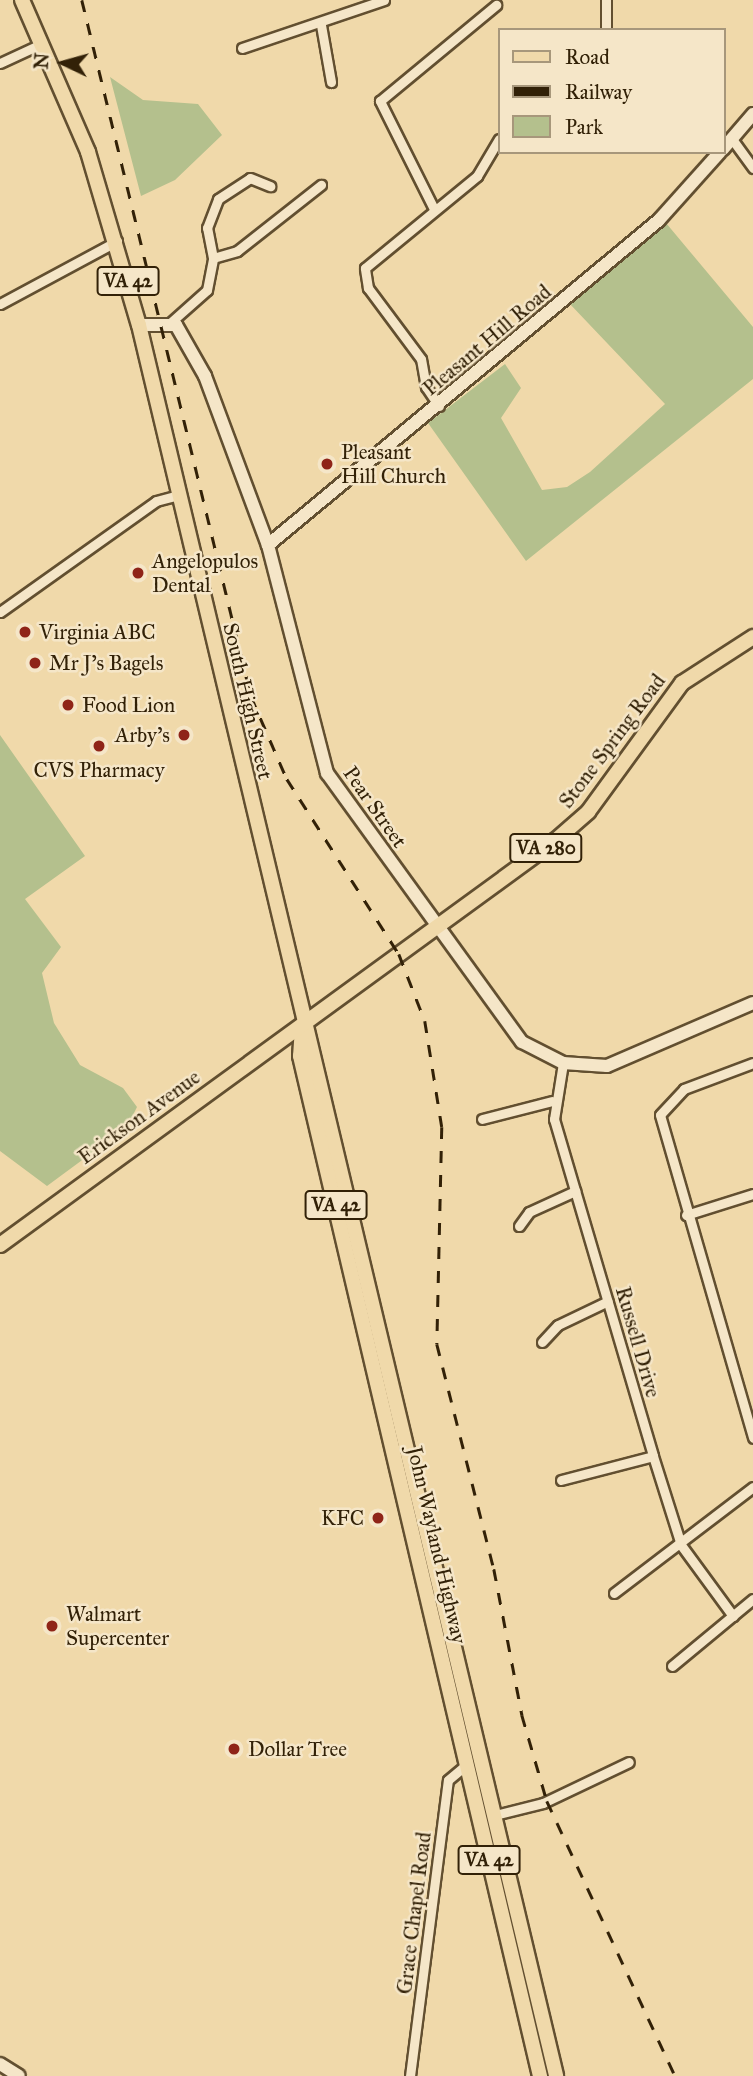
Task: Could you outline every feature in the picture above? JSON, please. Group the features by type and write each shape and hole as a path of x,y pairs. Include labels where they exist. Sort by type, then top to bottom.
{"main road":[{"name":"South High Street","path":"22,0 43,43 117,241 302,1023 314,1048 382,1340"},
{"name":"Stone Spring Road","path":"302,1023 437,928 588,812 682,682 753,637"},
{"name":"Erickson Avenue","path":"0,1245 302,1023"},
{"name":"John Wayland Highway","path":"302,1023 300,1056 540,2076"},
{"name":"John Wayland Highway","path":"382,1340 556,2076"}],"street":[{"path":"242,48 321,25 384,0"},
{"path":"606,0 606,28"},
{"path":"434,209 380,101 496,5"},
{"path":"321,25 331,82"},
{"path":"0,63 43,43"},
{"name":"Pleasant Hill Road","path":"725,147 753,114"},
{"path":"439,407 426,387 421,359 364,279 370,258 477,176 498,141"},
{"path":"725,147 753,168"},
{"name":"Pleasant Hill Road","path":"268,545 439,407 659,220 719,154"},
{"path":"139,325 171,322 207,290 214,258 207,228 218,198 250,178 270,186"},
{"path":"214,258 237,251 321,185"},
{"path":"0,304 117,241"},
{"name":"Pear Street","path":"171,322 205,376 268,545 303,661 327,773 522,1042 563,1063 619,1063 751,1008"},
{"path":"0,612 156,501 179,495"},
{"path":"482,1119 552,1101 563,1063"},
{"path":"753,1063 684,1089 660,1115 686,1215 749,1407 753,1438"},
{"name":"Russell Drive","path":"552,1101 575,1191 681,1545 733,1616"},
{"path":"519,1226 529,1212 575,1191"},
{"path":"686,1215 753,1194"},
{"path":"542,1342 558,1325 608,1301"},
{"path":"561,1480 653,1456"},
{"path":"614,1594 753,1487"},
{"path":"673,1666 753,1599"},
{"path":"495,1815 543,1803 629,1762"},
{"name":"Grace Chapel Road","path":"410,2076 448,1780 467,1764"},
{"path":"0,2064 19,2076"}],"green space":[{"path":"110,77 143,100 198,104 222,135 175,180 141,196"},
{"path":"666,223 753,327 753,379 526,561 428,423 505,364 521,388 501,418 542,490 567,487 590,472 665,404 569,303"},
{"path":"0,735 85,856 25,899 61,947 42,973 54,1023 80,1065 123,1088 137,1107 127,1127 47,1186 0,1151"}],"railway":[{"path":"82,0 251,696 287,779 399,954 425,1021 442,1127 437,1344 494,1569 522,1715 547,1801 675,2076"}],"place":[{"name":"Pleasant Hill Church","path":"327,464"},
{"name":"Angelopulos Dental","path":"138,573"},
{"name":"Virginia ABC","path":"25,632"},
{"name":"Mr J's Bagels","path":"35,663"},
{"name":"Food Lion","path":"68,705"},
{"name":"Arby's","path":"184,735"},
{"name":"CVS Pharmacy","path":"99,746"},
{"name":"KFC","path":"378,1518"},
{"name":"Walmart Supercenter","path":"52,1626"},
{"name":"Dollar Tree","path":"234,1749"}]}
